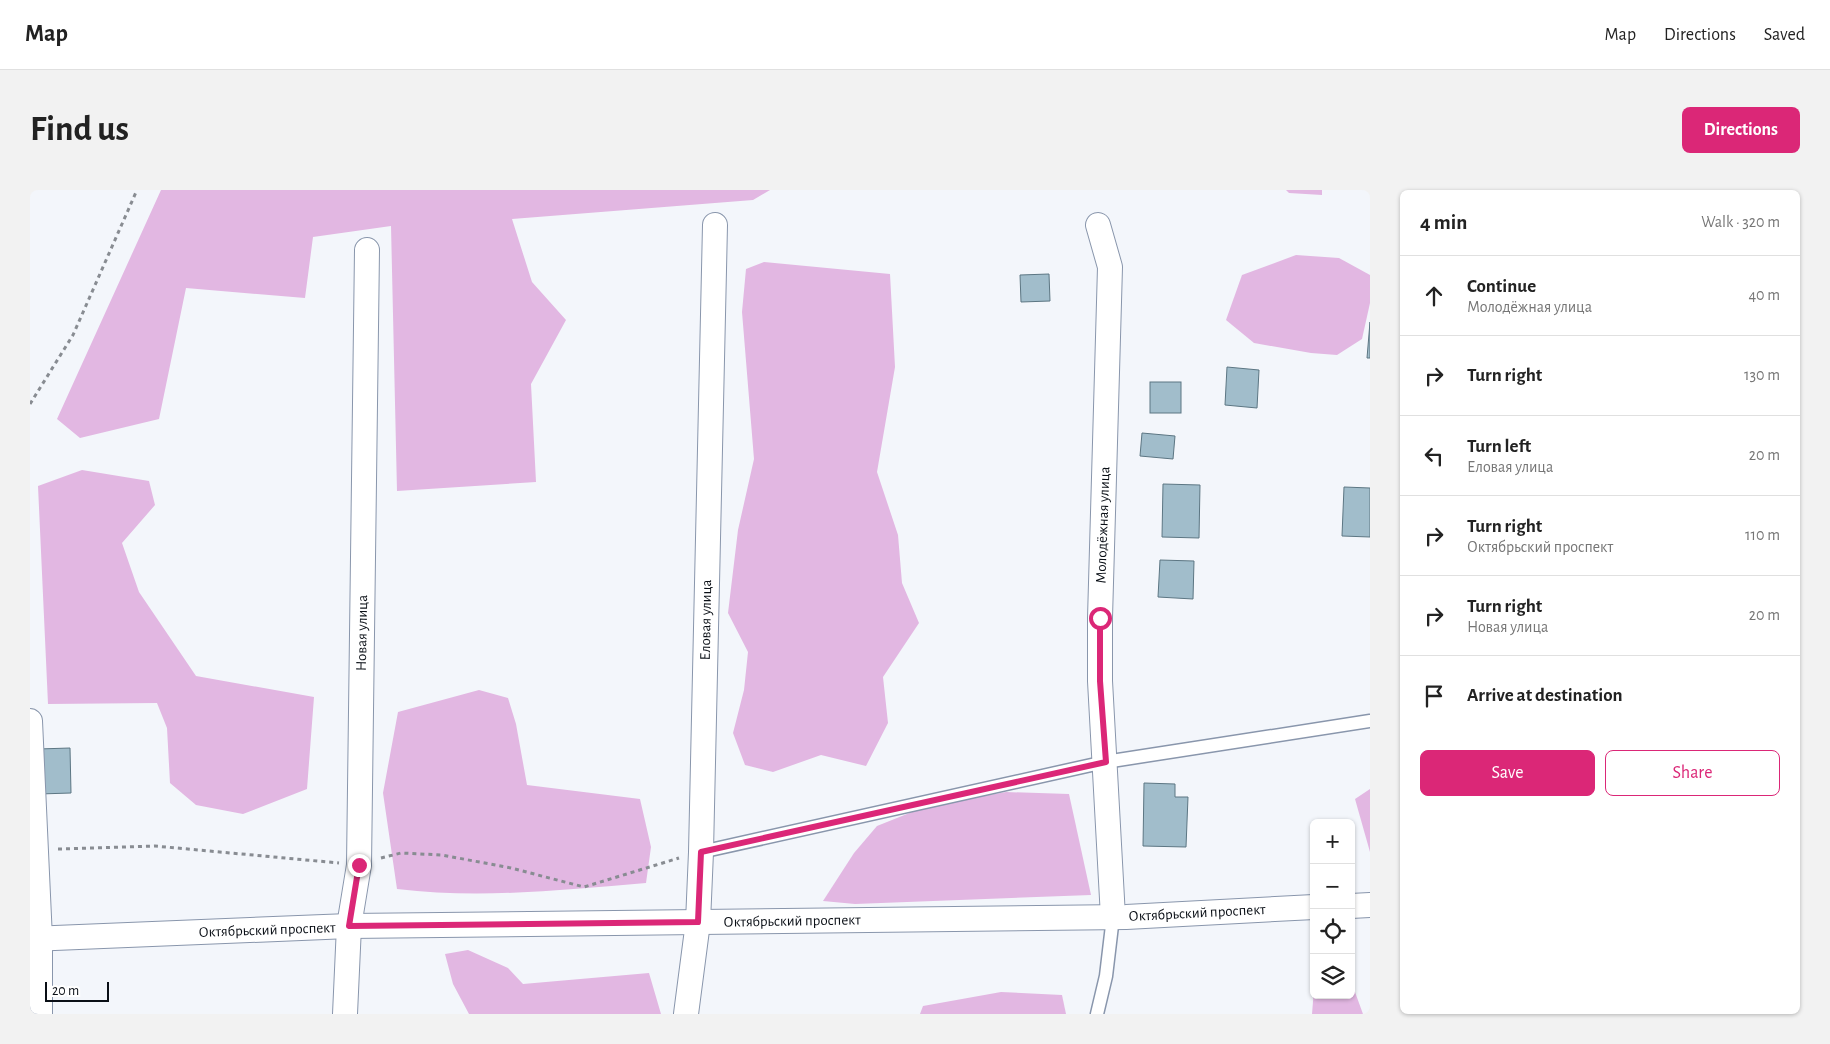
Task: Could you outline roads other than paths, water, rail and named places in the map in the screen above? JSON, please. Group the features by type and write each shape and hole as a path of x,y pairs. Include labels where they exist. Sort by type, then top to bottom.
{"street":[{"name":"Еловая улица","path":"686,1014 698,922 701,852 715,225"},
{"name":"Молодёжная улица","path":"1098,225 1110,267 1100,618 1100,681 1106,762 1113,917"},
{"name":"Новая улица","path":"345,1014 349,926 359,865 367,250"},
{"path":"30,721 35,939 40,1014"},
{"path":"1355,906 1370,904"},
{"name":"Октябрьский проспект","path":"35,939 349,926 1113,917 1310,907"}],"lane":[{"path":"701,852 1106,762 1370,721"},
{"path":"1097,1014 1106,976 1113,917"}]}
